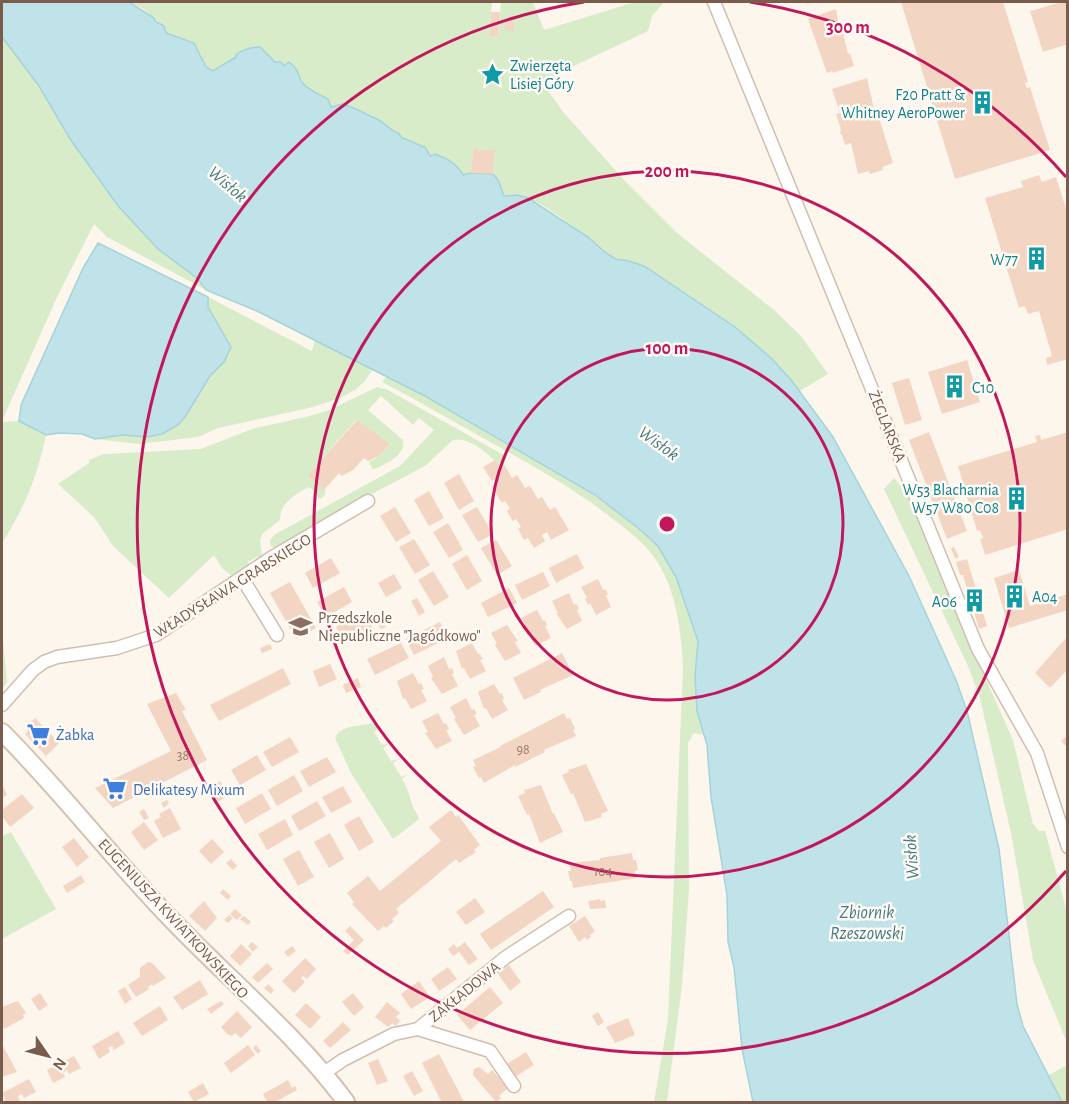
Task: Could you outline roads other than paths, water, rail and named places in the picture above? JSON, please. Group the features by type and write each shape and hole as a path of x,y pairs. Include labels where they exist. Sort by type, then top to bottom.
{"street":[{"name":"ŻEGLARSKA","path":"714,2 978,649 1040,760 1068,847"},
{"name":"WŁADYSŁAWA GRABSKIEGO","path":"2,705 33,670 44,662 57,657 117,648 149,638 171,627 271,558 368,501"},
{"path":"242,578 277,635"},
{"name":"EUGENIUSZA KWIATKOWSKIEGO","path":"4,740 168,916 324,1073 346,1102"},
{"name":"ZAKŁADOWA","path":"324,1073 343,1060 394,1034 418,1029 506,957 569,916"},
{"path":"418,1029 490,1051 514,1086"}],"water":[{"name":"Zbiornik Rzeszowski","path":"2,2 129,2 164,26 166,33 194,43 206,67 213,71 236,57 241,51 260,47 275,62 281,62 284,66 289,62 292,64 302,82 312,91 328,99 331,107 343,104 377,119 402,138 425,147 430,156 435,154 451,162 463,175 493,174 504,196 517,195 528,198 588,237 616,259 644,266 735,327 772,359 792,381 833,437 909,576 956,680 967,711 999,849 1017,1004 1023,1026 1062,1102 753,1102 742,1049 734,967 728,942 727,895 711,797 707,745 697,711 695,676 698,641 676,577 658,546 595,495 425,396 257,311 206,290 198,279 158,249 119,207 70,139 39,86 2,37"},
{"path":"98,243 208,297 208,307 231,347 224,362 210,376 185,417 178,425 162,434 147,437 122,435 95,439 82,434 46,435 19,421 21,405 83,268"}],"place":[{"name":"Zwierzęta Lisiej Góry","path":"492,74"},
{"name":"F20 Pratt & Whitney AeroPower","path":"983,103"},
{"name":"W77","path":"1036,259"},
{"name":"C10","path":"954,387"},
{"name":"W53 Blacharnia W57 W80 C08","path":"1017,498"},
{"name":"A04","path":"1014,596"},
{"name":"A06","path":"975,601"},
{"name":"Przedszkole Niepubliczne \"Jagódkowo\"","path":"300,626"},
{"name":"Żabka","path":"38,734"},
{"name":"Delikatesy Mixum","path":"115,789"}],"water label":[{"name":"Wisłok","path":"228,184"},
{"name":"Wisłok","path":"659,443"},
{"name":"Wisłok","path":"911,857"}]}
